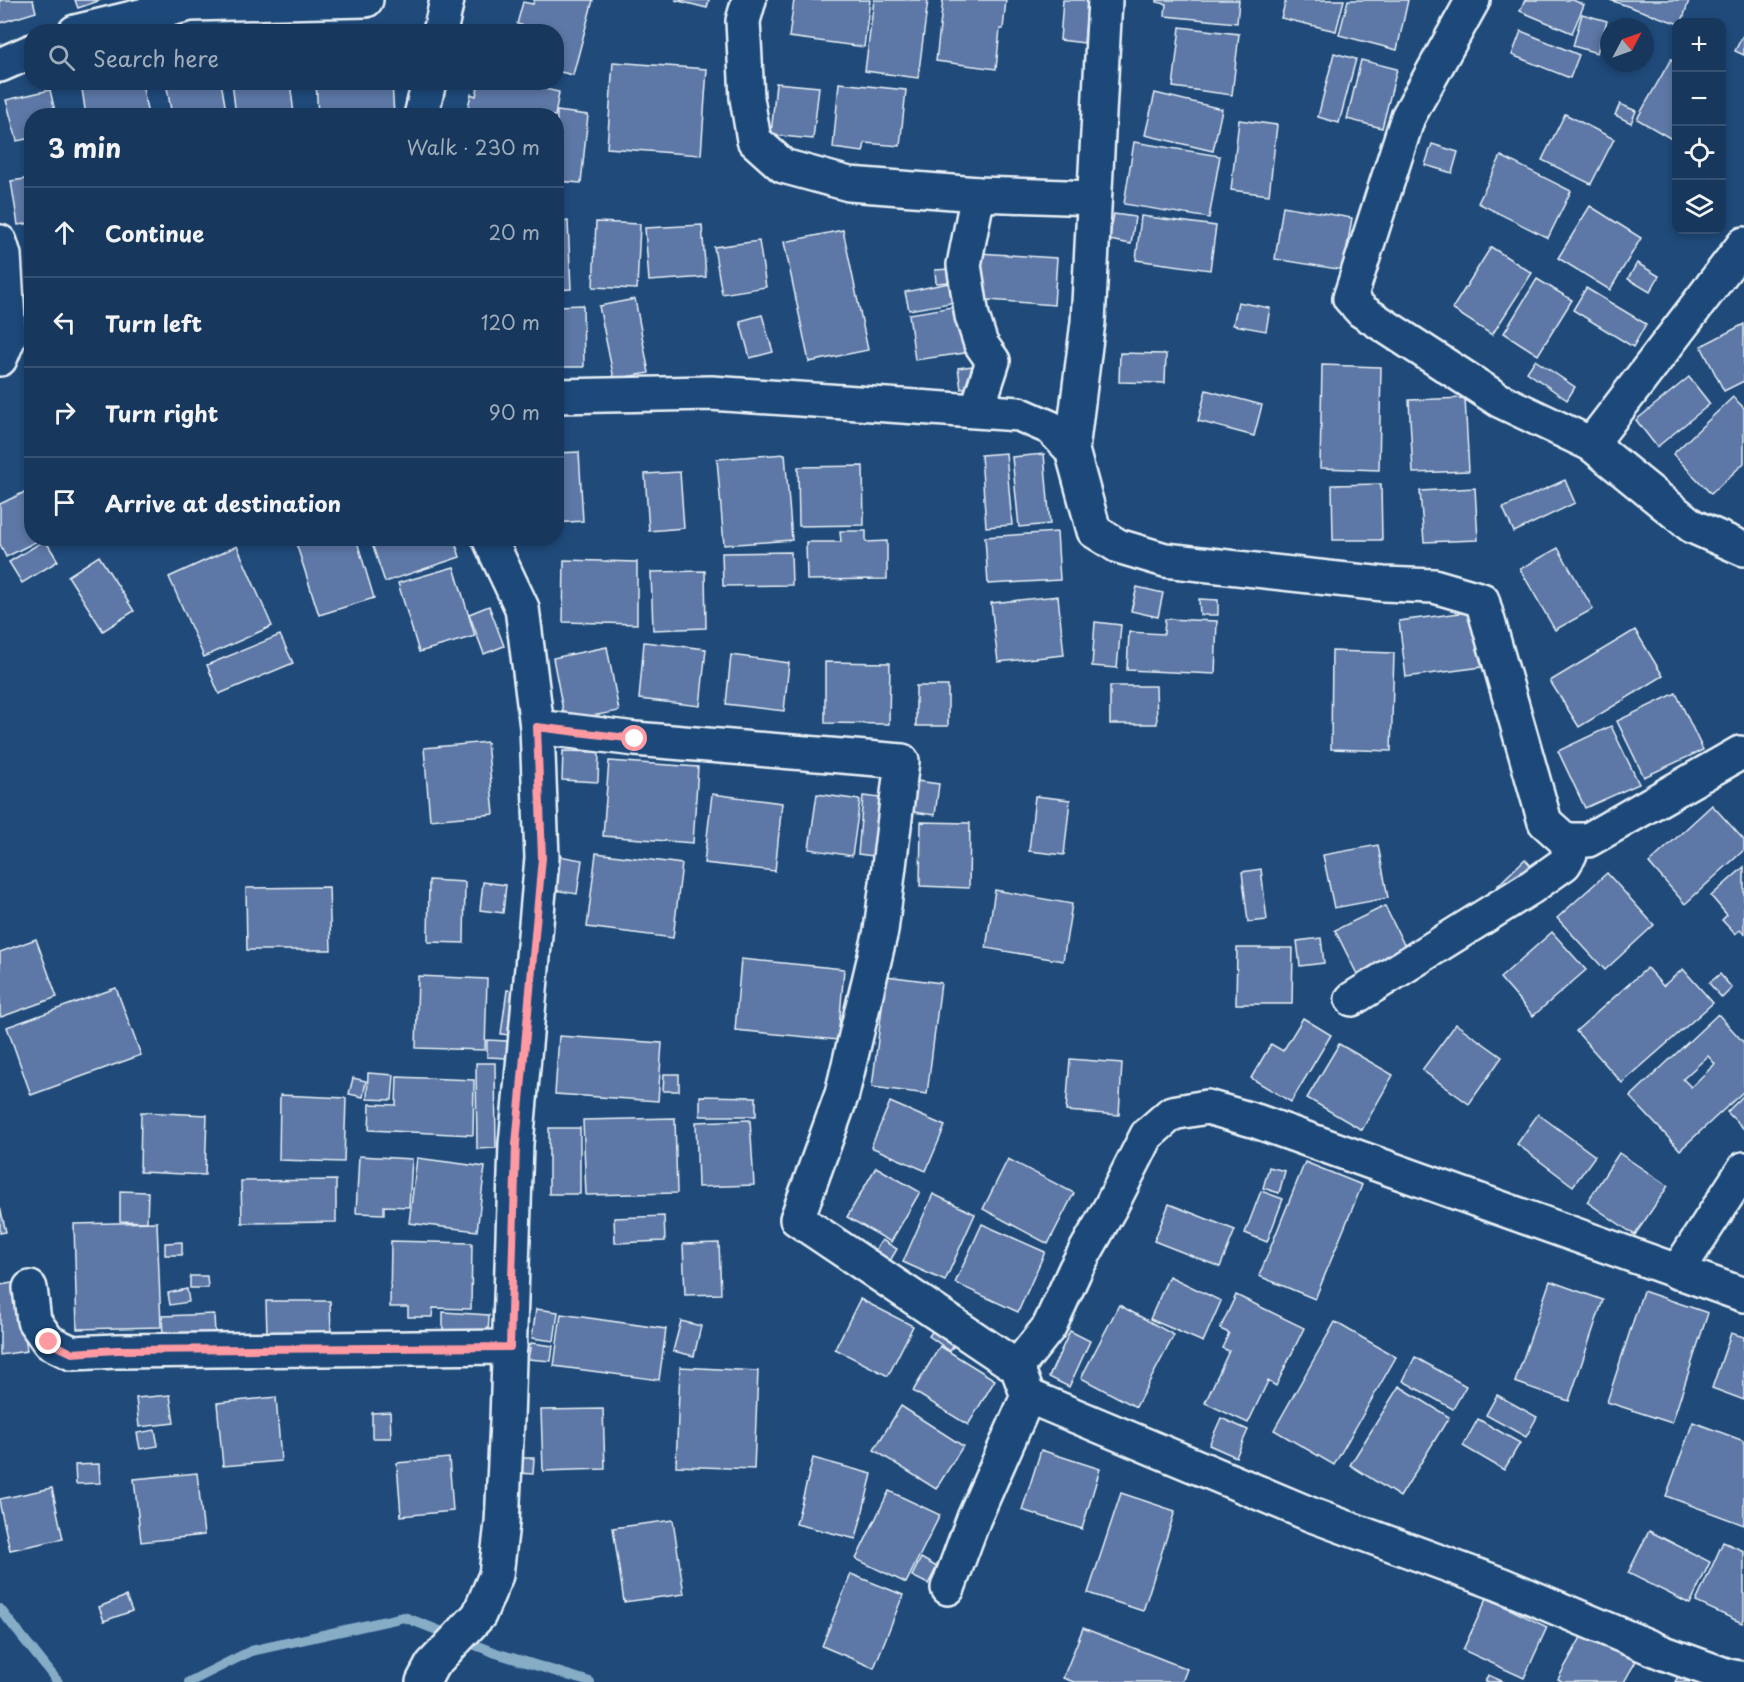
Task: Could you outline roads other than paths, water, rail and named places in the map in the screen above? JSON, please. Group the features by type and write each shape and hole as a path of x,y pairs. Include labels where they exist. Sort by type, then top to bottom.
{"street":[{"path":"108,24 190,4 366,0"},
{"path":"442,24 447,0"},
{"path":"749,0 743,21 747,98 754,140 783,166 849,184 978,194 1094,198"},
{"path":"1105,0 1088,322 1071,450 1094,531 1118,546 1166,560 1383,584 1434,586 1482,600 1545,822 1565,840 1570,854 1564,864 1520,894 1352,999"},
{"path":"1473,0 1408,117 1350,298 1362,311 1499,400 1591,444 1692,526 1744,549"},
{"path":"0,65 24,54"},
{"path":"423,108 427,90"},
{"path":"977,411 993,361 981,344 972,316 964,265 978,194"},
{"path":"0,242 4,255 9,337 0,359"},
{"path":"1591,444 1744,244"},
{"path":"564,396 711,393 1019,414 1051,428 1071,450"},
{"path":"428,1673 479,1615 496,1575 499,1554 510,1347 516,1144 542,858 537,727 522,609 493,546"},
{"path":"537,727 635,739 902,761 881,931 842,1094 797,1220 1022,1382 1312,1515 1500,1584 1664,1653 1728,1676 1744,1679"},
{"path":"1565,840 1588,840 1743,749"},
{"path":"948,1588 1022,1382 1076,1268 1147,1135 1172,1113 1207,1107 1256,1121 1744,1295"},
{"path":"1677,1272 1744,1169"},
{"path":"30,1288 34,1321 49,1342 72,1353 117,1350 510,1347"}],"waterway":[{"path":"0,1609 58,1682"},
{"path":"189,1682 251,1651 404,1617 496,1653 590,1682"}]}
